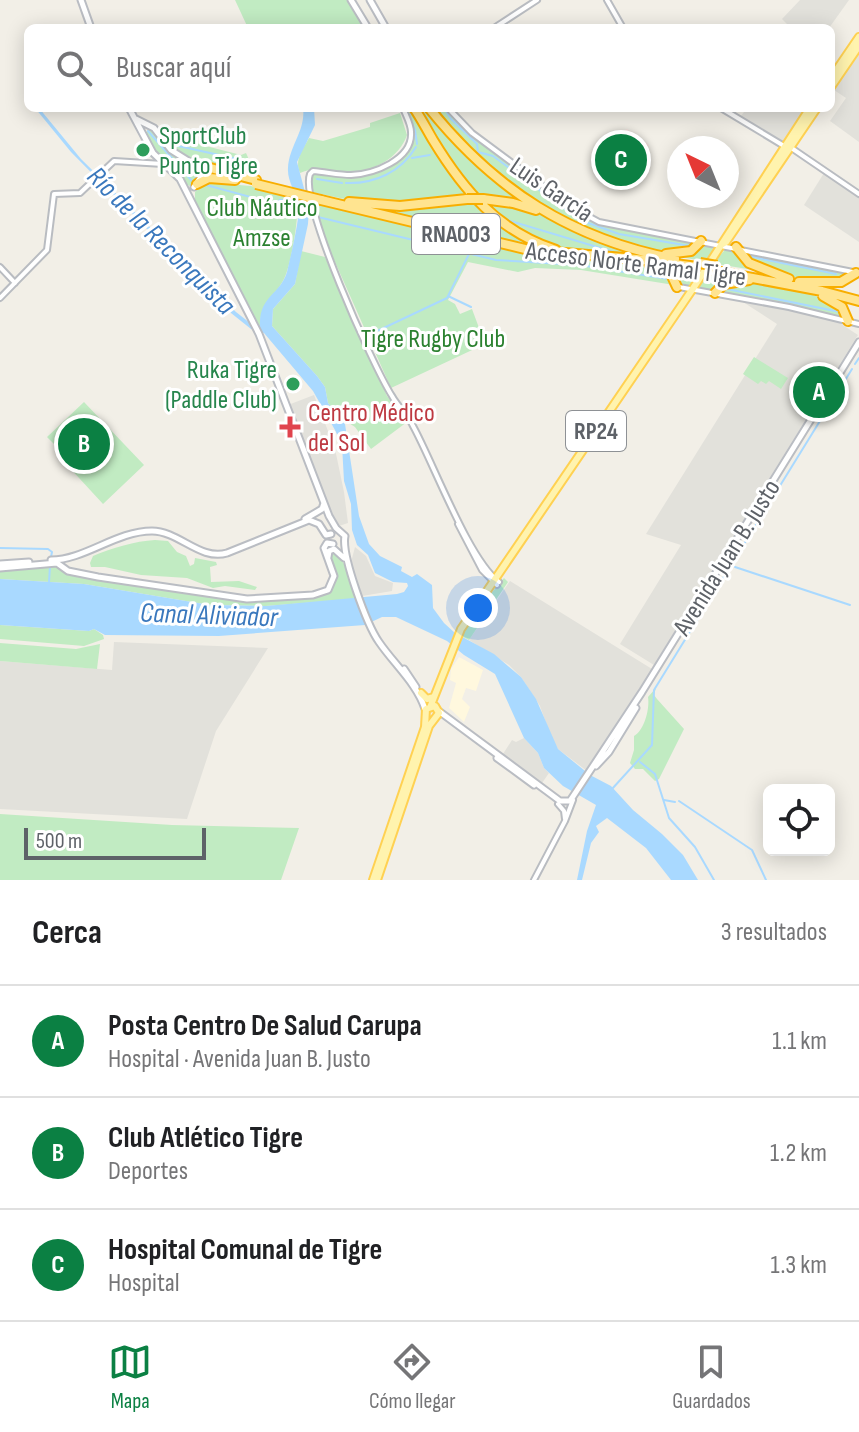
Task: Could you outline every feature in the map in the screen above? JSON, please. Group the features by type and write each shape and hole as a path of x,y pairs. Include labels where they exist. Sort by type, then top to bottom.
{"highway":[{"path":"408,112 470,195 503,225 544,246 593,257"},
{"path":"423,112 446,161"},
{"path":"432,112 464,149 492,175 545,212"},
{"path":"439,112 464,149"},
{"name":"RNA003","path":"195,164 322,198 370,206 483,199 545,212"},
{"name":"RNA003","path":"196,185 209,178 256,182"},
{"name":"Acceso Norte Ramal Tigre","path":"322,198 498,245 554,254 699,265"},
{"name":"Acceso Norte Ramal Tigre","path":"545,212 590,235 637,251 859,299"},
{"path":"637,251 682,253 694,250 701,241"},
{"path":"736,247 749,263 837,302 848,321"},
{"path":"621,258 666,271 673,276 677,287"},
{"path":"715,293 720,286 733,281 835,283 857,273"}],"main road":[{"path":"81,0 90,24"},
{"path":"351,0 366,24"},
{"path":"370,0 384,24"},
{"path":"835,72 859,37"},
{"path":"835,81 859,46"},
{"path":"131,112 153,153 181,182 259,334 324,502 334,532 334,544 345,560 380,643 432,711 558,804 566,806 573,798"},
{"name":"RP24","path":"375,880 448,661 468,620 721,245 726,242 808,112"},
{"name":"RP24","path":"787,147 814,112"},
{"name":"RNA003","path":"134,117 154,128 171,150 195,164"},
{"path":"144,137 146,128 154,128"},
{"path":"162,138 166,129"},
{"path":"192,204 201,174 195,164"},
{"name":"RNA003","path":"181,182 187,187 196,185"},
{"name":"Avenida Juan B. Justo","path":"573,798 591,770 609,752 859,345"},
{"path":"301,523 322,509 324,502"},
{"path":"0,566 74,556 148,531 168,533 208,554 221,555 312,520 319,524 324,534 344,534 345,560"},
{"path":"0,566 50,563 64,568 76,567 92,576 189,592 264,599 321,594 328,590 334,576 325,545 329,542 343,543"},
{"path":"328,558 329,551 334,549 345,560"},
{"path":"74,556 76,567"},
{"path":"64,557 64,568"},
{"path":"372,626 432,711 476,739 560,801 567,802 573,798"},
{"name":"RP24","path":"375,880 448,661"},
{"path":"421,693 429,700 438,690"},
{"path":"426,734 430,746"},
{"path":"416,764 426,757"}],"street":[{"path":"500,24 537,0"},
{"path":"607,0 621,24"},
{"path":"407,112 411,135 404,152 395,160 363,173 345,175 313,171 309,176 314,217 391,395 412,422 454,510 485,568 496,582"},
{"name":"Luis García","path":"452,112 472,133 581,213 608,225 736,247 857,273"},
{"path":"728,112 859,194"},
{"path":"148,161 153,153"},
{"path":"0,298 47,250 54,194 78,194 114,161 163,164"},
{"path":"0,267 15,283"},
{"path":"677,287 789,307 859,324"},
{"path":"534,880 565,821 573,798"},
{"path":"558,804 564,811 565,821"}],"shaded area":[{"path":"800,0 849,0 832,24 787,24 782,19"},
{"path":"859,54 859,142 830,121 846,98 835,89"},
{"path":"744,112 806,112 783,144 741,116"},
{"path":"627,129 649,145 632,175 616,183 598,149"},
{"path":"824,173 859,196 859,242 804,205"},
{"path":"745,301 824,317 858,335 654,665 620,644 681,545 646,534 777,324"},
{"path":"314,395 335,449 344,492 348,523 336,527 288,405"},
{"path":"355,547 366,556 375,576 393,583 392,591 362,596 350,566"},
{"path":"510,581 652,669 587,771 558,749 540,706 521,677 509,665 469,640"},
{"path":"114,642 268,648 216,731 187,819 0,809 0,661 112,670"},
{"path":"459,657 483,670 476,691 466,688 462,699 470,707 464,722 449,708 456,683 450,680 451,669"},
{"path":"524,738 538,753 549,773 542,783 503,754 512,740 516,742"}],"green space":[{"path":"235,0 348,0 363,24 246,24"},
{"path":"406,112 414,112 454,176 486,212 527,241 554,252 236,179 201,180 199,167 358,206 410,203 359,202 311,192 309,178 316,173 360,176 401,158 413,132"},
{"path":"424,112 431,112 528,204 498,202 537,213 595,241 643,256 555,249 494,217 447,160"},
{"path":"440,112 450,112 466,130 577,213 623,230 697,244 680,252 640,249 566,220 508,185 460,139"},
{"path":"400,113 407,135 397,151 382,163 355,172 317,169 300,173 299,159 309,138 323,141 370,127 370,123"},
{"path":"153,130 164,144 197,169 196,182 192,186 185,185 156,156 145,134"},
{"path":"167,131 202,145 241,155 246,153 252,166 251,177 191,159 171,145 163,135"},
{"name":"Club Náutico Amzse","path":"203,182 251,186 296,197 296,225 290,262 284,279 264,308 261,329 195,202 195,192"},
{"name":"Tigre Rugby Club","path":"312,201 513,251 652,267 668,275 674,285 581,270 535,268 518,272 468,262 448,300 455,304 460,314 472,309 485,344 391,388 319,226"},
{"path":"702,244 711,245 714,252 688,287 680,285 650,264 697,271 703,261 663,254"},
{"path":"726,249 734,250 765,272 717,264 711,273 750,280 713,290 701,289 699,284"},
{"path":"742,250 849,273 844,280 789,276 763,268"},
{"path":"301,251 325,257 387,396 407,422 371,449 355,427 338,416 328,403 325,387 317,376 272,326 273,309 295,284"},
{"path":"739,283 782,287 810,294 835,306 845,315 842,318 720,293 717,289"},
{"path":"754,357 788,378 781,389 769,381 758,384 743,374"},
{"path":"84,402 144,465 103,504 56,453 59,449 47,437"},
{"path":"168,541 177,552 186,556 190,566 195,558 216,562 217,565 210,567 211,582 239,581 257,587 255,590 225,586 213,588 187,578 91,567 93,556 124,545"},
{"path":"331,551 336,552 346,568 355,599 266,606 210,605 84,584 0,579 0,570 49,564 90,577 177,592 293,599 319,595 333,586 335,575 329,557"},
{"path":"504,578 508,582 469,640 461,636 478,609"},
{"path":"0,625 94,629 104,639 84,646 0,639"},
{"path":"0,643 76,649 100,644 97,669 0,661"},
{"path":"656,688 654,695 684,729 659,779 655,781 643,769 635,769 630,763 634,736 643,725 648,697"},
{"path":"0,814 172,825 299,828 281,880 0,880"}],"water":[{"path":"38,112 42,112 81,159 236,312 250,323 260,325 266,302 287,272 299,210 289,177 289,160 303,112 314,112 315,125 297,162 309,207 308,224 295,284 273,309 272,326 317,376 325,387 328,403 345,424 359,516 369,544 380,556 402,567 401,571 412,577 417,574 432,585 433,608 444,623 455,633 494,654 521,677 536,699 558,749 590,775 611,786 683,855 698,880 671,880 646,848 607,818 596,826 599,832 591,843 582,880 577,880 596,805 563,786 544,768 538,753 524,738 495,674 447,641 396,617 382,617 365,625 219,636 105,635 94,629 0,625 0,579 84,584 210,605 266,606 397,594 404,592 408,586 407,583 393,582 375,573 368,555 357,545 344,481 342,445 313,391 264,333 251,329 226,309 71,152"}],"waterway":[{"path":"447,112 477,144 478,152 493,156 580,220 619,234 690,246"},
{"path":"412,113 409,115 417,144"},
{"path":"148,131 192,181"},
{"path":"174,145 246,161"},
{"path":"346,183 386,175 403,163 416,147"},
{"path":"412,158 430,155"},
{"path":"317,179 342,183"},
{"path":"206,185 276,204 280,200 299,202"},
{"path":"443,217 447,214 480,219"},
{"path":"318,217 496,260 580,265 668,279"},
{"path":"507,220 617,253"},
{"path":"367,334 447,298 469,254"},
{"path":"748,256 836,274"},
{"path":"727,289 840,312"},
{"path":"448,296 471,307"},
{"path":"855,364 859,358"},
{"path":"612,789 652,745 654,690 852,369"},
{"path":"0,548 48,549 52,552 51,557"},
{"path":"49,582 50,566"},
{"path":"735,567 850,605"},
{"path":"640,762 655,774 669,818 695,847 714,880"},
{"path":"664,800 675,802"},
{"path":"679,801 752,850 766,880"}],"place":[{"name":"SportClub Punto Tigre","path":"143,150"},
{"name":"Hospital Comunal de Tigre","path":"621,160"},
{"name":"Ruka Tigre (Paddle Club)","path":"293,384"},
{"name":"Posta Centro De Salud Carupa","path":"819,392"},
{"name":"Centro Médico del Sol","path":"290,427"},
{"name":"Club Atlético Tigre","path":"84,444"}],"water label":[{"name":"Río de la Reconquista","path":"162,240"},
{"name":"Canal Aliviador","path":"209,614"}]}
